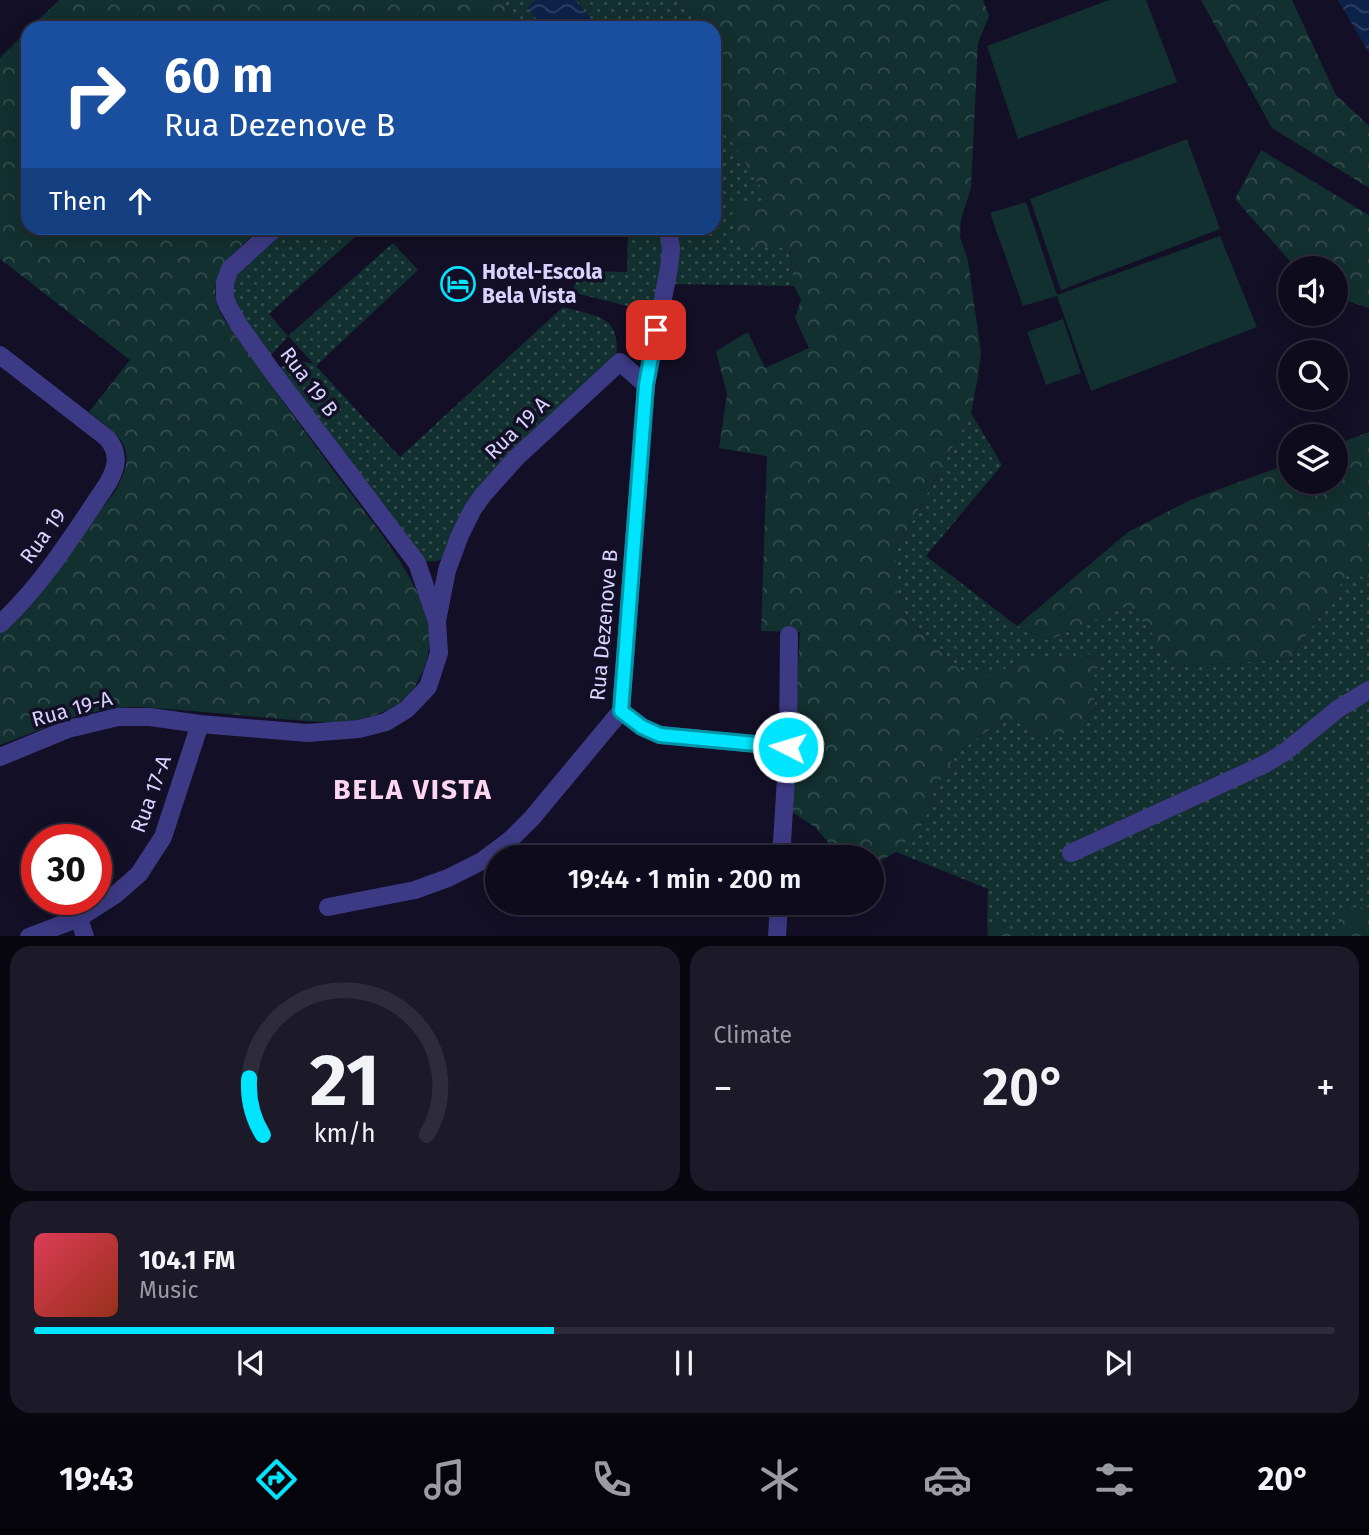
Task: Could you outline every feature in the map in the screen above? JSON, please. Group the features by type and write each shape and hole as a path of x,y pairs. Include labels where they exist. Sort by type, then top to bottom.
{"street":[{"name":"Rua 19 B","path":"267,235 230,269 225,282 228,306 271,370 417,563 437,621"},
{"path":"646,385 669,268 669,235"},
{"name":"Rua 19","path":"0,355 107,438 116,453 115,469 108,484 54,562 0,624"},
{"name":"Rua 19 A","path":"447,570 473,509 527,448 620,362 646,385"},
{"name":"Rua Dezenove B","path":"328,907 415,890 482,861 510,841 532,818 621,711 646,385"},
{"path":"417,563 447,570 437,621"},
{"name":"Rua 19-A","path":"0,757 68,729 118,717 150,717 307,733 359,729 386,722 407,709 428,687 439,653 437,621"},
{"path":"782,845 788,747 789,635"},
{"path":"1071,853 1265,764 1285,752 1338,709 1369,690"},
{"path":"621,711 642,727 660,735 788,747"},
{"name":"Rua 17-A","path":"29,936 79,918 115,895 139,874 163,837 200,724"},
{"path":"776,936 778,915"},
{"path":"79,918 85,936"}],"green space":[{"path":"59,0 499,0 517,21 37,21"},
{"path":"499,0 678,0 697,21 517,21"},
{"path":"678,0 983,0 989,16 978,43 971,188 961,219 960,237 968,261 981,352 978,377 971,413 896,551 896,589 905,616 965,675 1001,671 1027,659 1050,661 1087,654 1099,661 1091,687 1096,708 1067,733 1043,735 1023,724 1004,719 956,754 934,791 924,823 896,852 884,859 884,845 830,845 815,827 790,811 800,632 761,631 767,456 719,448 727,394 716,351 748,332 765,368 809,348 795,318 801,300 794,286 790,248 739,247 730,203 769,201 721,123 721,21 697,21"},
{"path":"1109,0 1146,0 1177,82 1018,139 987,46"},
{"path":"1201,0 1292,0 1336,95 1369,126 1369,188 1272,128"},
{"path":"21,37 21,235 253,235 230,257 217,279 217,304 224,319 400,561 427,616 430,636 424,668 408,695 392,707 361,719 332,722 139,707 115,708 79,715 0,745 0,632 38,593 116,490 126,463 124,445 89,412 130,360 0,259 0,58"},
{"path":"721,123 770,201 790,248 794,286 668,284 671,235 721,235"},
{"path":"1187,139 1220,229 1061,290 1030,199"},
{"path":"1261,150 1369,215 1369,308 1348,301 1348,256 1285,256 1235,199"},
{"path":"1026,202 1057,295 1220,236 1257,327 1091,391 1057,296 1023,306 990,213"},
{"path":"270,235 357,235 269,314 288,336 267,360 235,310 229,288 230,277"},
{"path":"628,235 665,235 658,294 651,302 631,307 571,292 582,271 627,272"},
{"path":"393,243 418,270 316,366 400,457 563,307 605,320 611,326 617,346 616,361 551,421 445,556 438,561 423,562 275,372 292,359 314,364 288,336"},
{"path":"1063,319 1081,373 1046,385 1027,332"},
{"path":"971,413 1002,465 926,556 1017,626 1048,640 1130,605 1178,667 1290,659 1347,575 1369,577 1369,907 1349,908 1335,936 1039,936 987,923 988,889 896,852 924,823 934,791 956,754 1004,719 1023,724 1043,735 1067,733 1096,708 1090,687 1099,661 1088,654 1050,661 1027,659 1001,671 965,675 905,616 896,589 896,551"},
{"path":"1369,432 1369,577 1347,575 1290,659 1178,667 1130,605 1049,640 1017,626 1128,532 1190,500 1278,467 1278,494 1348,494 1348,440"},
{"path":"1369,907 1369,936 1335,936 1349,908"},
{"path":"987,923 1039,936 988,936"}],"water":[{"path":"536,0 575,0 593,21 538,21 527,8"},
{"path":"1338,0 1369,0 1369,53"}],"place":[{"name":"Hotel-Escola Bela Vista","path":"458,284"}],"district":[{"name":"BELA VISTA","path":"413,789"}],"route":[{"path":"656,330 646,385 621,711 642,727 660,735 788,747"}]}
